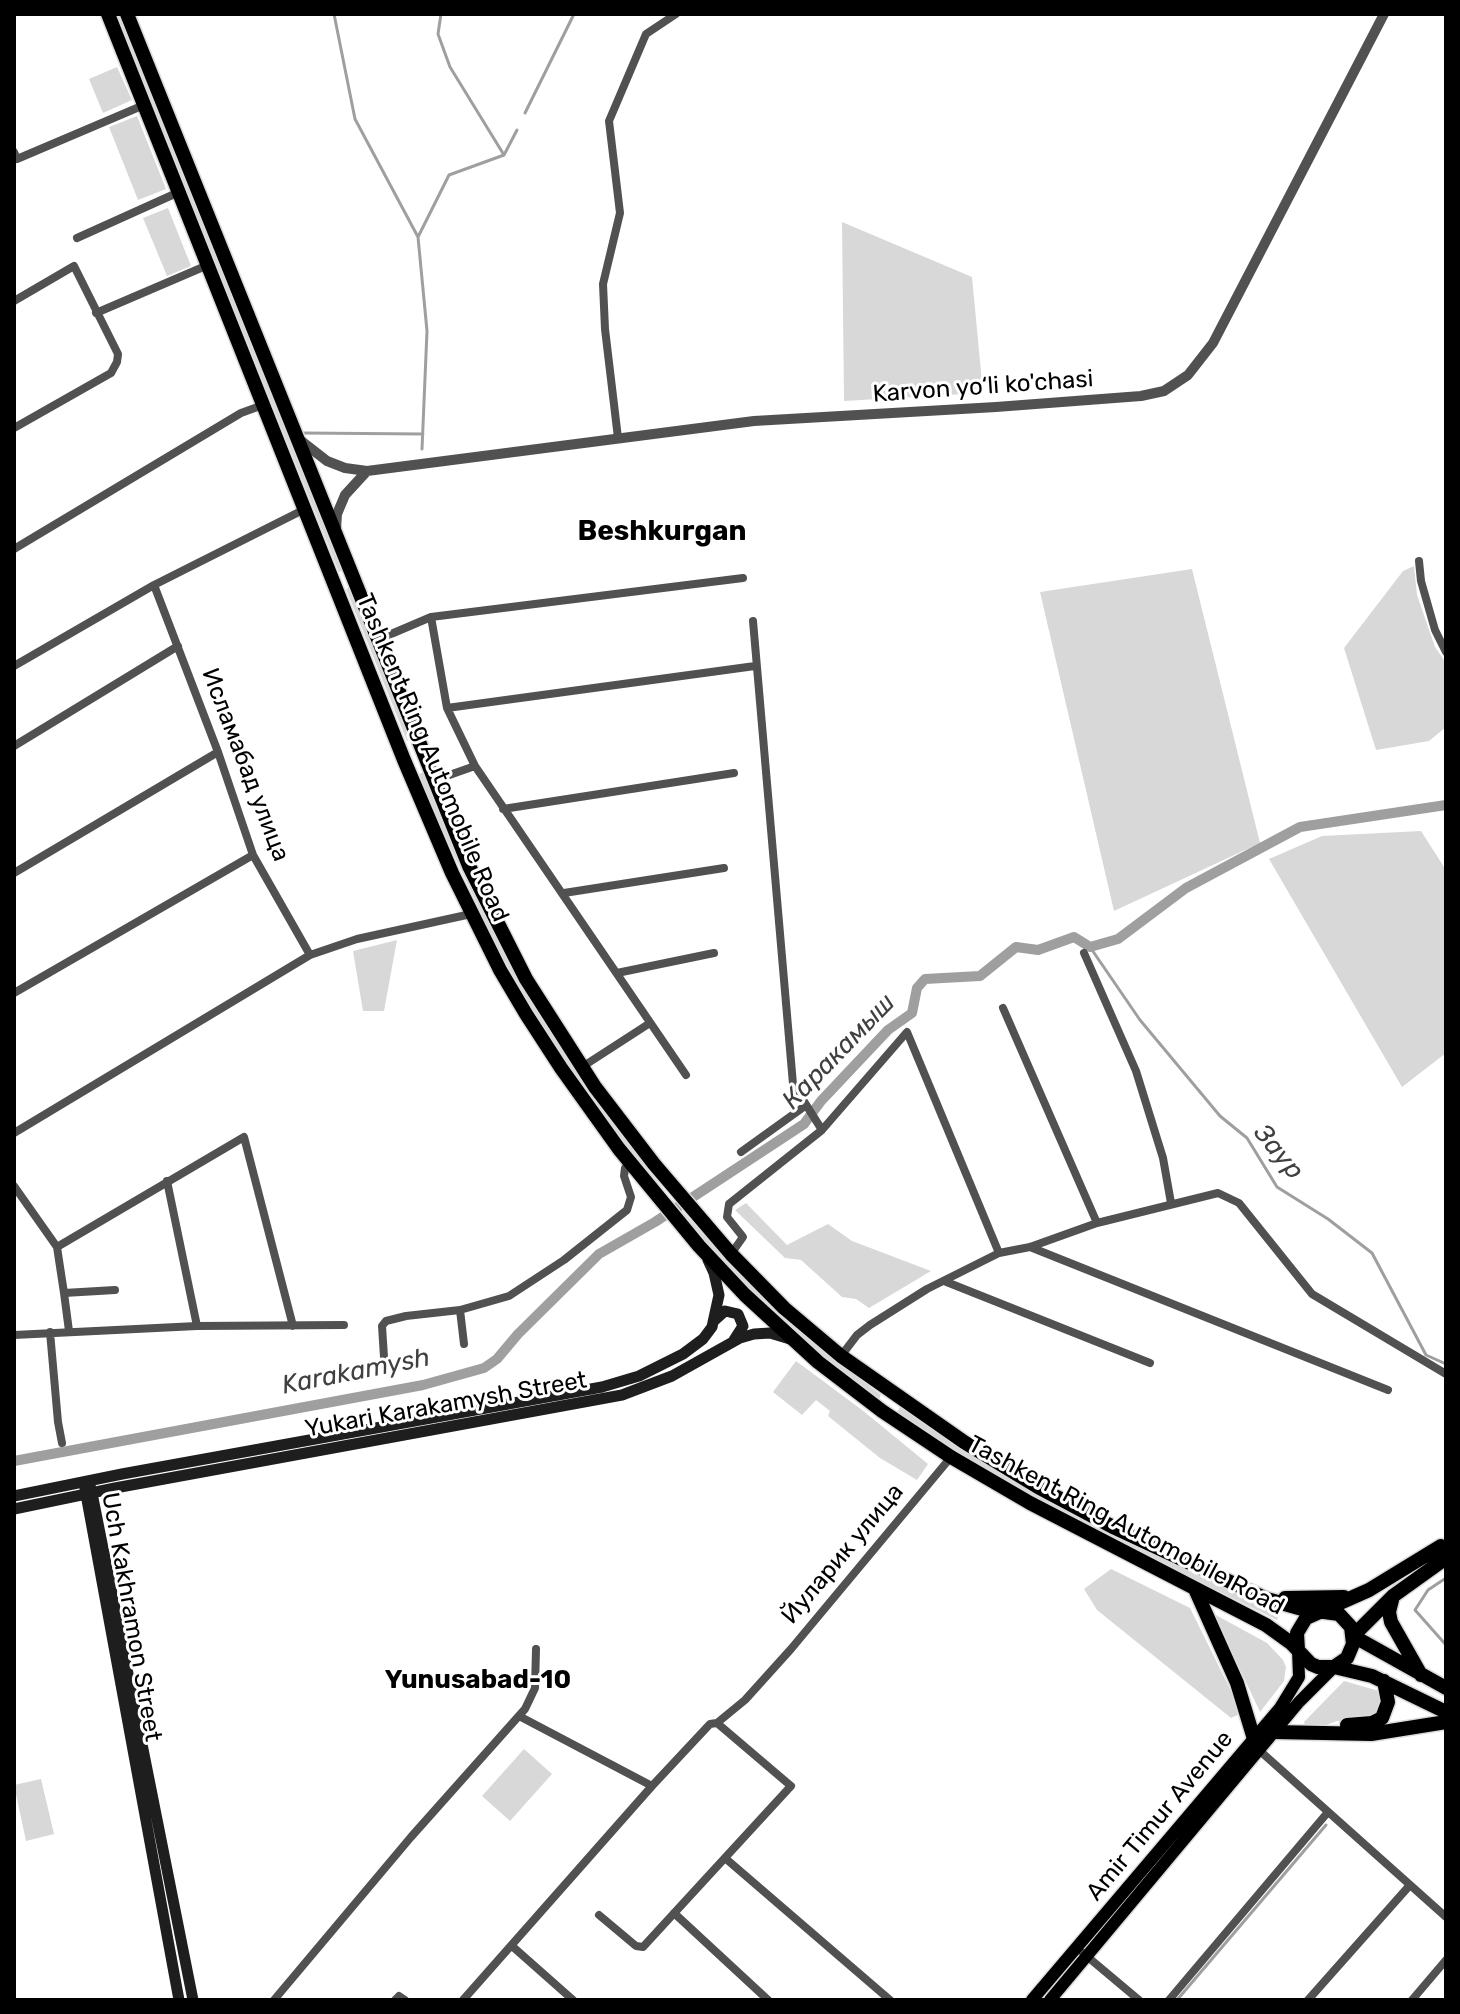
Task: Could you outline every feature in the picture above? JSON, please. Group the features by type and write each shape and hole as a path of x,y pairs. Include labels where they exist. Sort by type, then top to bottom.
{"highway":[{"name":"Tashkent Ring Automobile Road","path":"108,14 404,760 471,914 537,1032 589,1108 685,1230 745,1295 794,1341 882,1411 951,1457 1043,1510 1266,1625 1298,1650"},
{"name":"Tashkent Ring Automobile Road","path":"127,14 421,753 496,923 534,993 581,1068 675,1190 731,1254 784,1308 893,1395 1051,1494 1141,1541 1250,1593 1284,1605 1321,1611"},
{"path":"334,582 351,575"},
{"path":"404,760 421,753"},
{"path":"882,1411 893,1395"},
{"path":"1443,1552 1357,1596 1313,1613 1300,1625 1296,1641 1298,1650 1311,1664 1384,1681 1446,1712"},
{"path":"1353,1636 1375,1612 1443,1552"},
{"path":"1195,1589 1237,1683 1257,1745"},
{"path":"1250,1593 1304,1599 1357,1596"},
{"path":"1393,1596 1389,1612 1391,1622 1422,1675"},
{"path":"1321,1611 1330,1611 1346,1620 1353,1636 1347,1658 1334,1667"},
{"path":"1375,1612 1370,1625 1372,1632 1389,1658"},
{"path":"1353,1636 1446,1688"},
{"path":"1327,1734 1333,1726 1365,1725 1382,1718 1388,1702 1384,1681"},
{"path":"1275,1732 1371,1734 1446,1722"}],"main road":[{"path":"699,1246 718,1284 715,1321"},
{"path":"715,1321 725,1311 738,1314 743,1326 734,1341"},
{"name":"Yukari Karakamysh Street","path":"14,1496 602,1387 639,1376 683,1354 703,1339 715,1321"},
{"name":"Yukari Karakamysh Street","path":"14,1509 622,1395 672,1376 734,1341 761,1333 794,1341"},
{"name":"Uch Kakhramon Street","path":"87,1481 171,1922 193,2000"},
{"name":"Amir Timur Avenue","path":"1050,2000 1257,1745 1296,1684 1300,1669 1298,1650"},
{"name":"Amir Timur Avenue","path":"1032,2000 1257,1745 1275,1732 1308,1692 1334,1667"},
{"name":"Uch Kakhramon Street","path":"171,1922 179,2000"}],"street":[{"path":"618,438 603,284 620,213 609,121 646,34 676,14"},
{"name":"Karvon yo‘li ko'chasi","path":"367,471 754,421 1141,396 1169,389 1188,375 1213,343 1384,14"},
{"path":"14,152 17,159 144,105"},
{"path":"77,238 179,192"},
{"path":"96,313 208,265"},
{"path":"14,301 74,266 115,347 117,362 111,373 14,428"},
{"path":"14,549 241,413 263,405"},
{"path":"294,433 327,461 345,468 367,471"},
{"path":"336,539 339,506 351,485 367,471"},
{"path":"14,666 154,585 305,509"},
{"path":"1419,561 1421,581 1435,630 1446,652"},
{"path":"377,640 431,617 743,578"},
{"name":"Исламабад улица","path":"154,585 218,752 253,855 310,955"},
{"path":"431,617 447,708 475,766 686,1075"},
{"path":"753,621 793,1084 822,1130"},
{"path":"14,746 178,646"},
{"path":"447,708 755,666"},
{"path":"14,873 218,752"},
{"path":"438,779 475,766"},
{"path":"503,809 734,773"},
{"path":"14,993 253,855"},
{"path":"564,893 724,868"},
{"path":"14,1133 310,955 357,939 471,914"},
{"path":"617,973 714,953"},
{"path":"1084,953 1136,1071 1163,1158 1171,1203"},
{"path":"1003,1008 1097,1223"},
{"path":"581,1068 650,1023"},
{"path":"731,1254 743,1237 727,1217 729,1204 822,1130 907,1032 999,1253"},
{"path":"741,1152 805,1106"},
{"path":"57,1247 244,1137 293,1326"},
{"path":"384,1357 382,1326 386,1321 460,1310 509,1296 564,1260 627,1210 631,1197 624,1176 630,1162"},
{"path":"167,1181 197,1326"},
{"path":"14,1186 57,1247 69,1331"},
{"path":"841,1356 857,1335 944,1281 999,1253 1030,1247 1097,1223 1218,1193 1239,1203 1312,1294 1446,1374"},
{"path":"1030,1247 1388,1390"},
{"path":"944,1281 1150,1363"},
{"path":"64,1293 115,1290"},
{"path":"460,1310 464,1344"},
{"path":"14,1335 197,1326 344,1325"},
{"path":"50,1332 62,1443"},
{"name":"Йуларик улица","path":"463,2000 652,1786 710,1724 717,1723 745,1700 791,1649 951,1457"},
{"path":"274,2000 530,1702 535,1688 536,1649"},
{"path":"519,1716 652,1786"},
{"path":"599,1915 636,1946 643,1947 791,1786 717,1723"},
{"path":"1257,1745 1446,1917"},
{"path":"1169,2000 1328,1812"},
{"path":"725,1858 890,2000"},
{"path":"1308,2000 1410,1885"},
{"path":"674,1913 768,2000"},
{"path":"512,1946 573,2000"},
{"path":"1077,1947 1139,2000"},
{"path":"1412,2000 1446,1960"},
{"path":"395,2000 399,1996 405,2000"}],"shaded area":[{"path":"116,14 123,14 344,570 339,572"},
{"path":"117,67 132,100 103,113 89,79"},
{"path":"137,116 166,189 138,200 109,127"},
{"path":"168,208 191,266 167,276 143,218"},
{"path":"842,222 972,277 983,393 844,401"},
{"path":"1414,566 1417,595 1435,647 1446,663 1446,727 1429,741 1376,750 1344,648 1403,571"},
{"path":"1192,569 1260,843 1114,911 1040,592"},
{"path":"351,587 412,739 407,741 346,589"},
{"path":"424,772 462,863 527,992 608,1116 667,1194 732,1266 803,1334 881,1395 879,1399 800,1339 763,1306 662,1197 603,1117 548,1037 499,951 437,819 419,774"},
{"path":"1421,831 1446,870 1446,1053 1402,1087 1269,859 1322,836"},
{"path":"397,940 384,1011 363,1011 353,951"},
{"path":"746,1203 787,1245 828,1224 852,1241 931,1271 869,1308 856,1299 842,1297 801,1260 785,1258 735,1210"},
{"path":"796,1361 928,1464 917,1480 880,1458 828,1416 830,1411 816,1400 802,1415 773,1392"},
{"path":"900,1407 1031,1491 1279,1615 1277,1620 1055,1511 948,1448 897,1412"},
{"path":"1111,1569 1190,1608 1242,1713 1231,1718 1097,1610 1084,1589"},
{"path":"1214,1614 1267,1643 1283,1660 1286,1667 1284,1681 1260,1712"},
{"path":"1344,1681 1379,1691 1381,1701 1374,1716 1366,1720 1337,1721 1326,1725 1323,1730 1306,1728 1304,1722"},
{"path":"524,1749 552,1774 510,1821 482,1796"},
{"path":"41,1779 54,1834 26,1841 14,1785"}],"waterway":[{"path":"334,14 355,119 418,237 427,331 422,449"},
{"path":"441,14 438,34 450,67 504,155"},
{"path":"525,113 574,14"},
{"path":"418,237 449,175 504,155 517,130"},
{"path":"303,433 423,434"},
{"name":"Каракамыш","path":"14,1461 423,1385 484,1368 497,1359 599,1254 655,1222 804,1124 821,1101 888,1030 912,1013 917,988 925,979 980,976 1016,947 1038,950 1074,937 1090,947 1118,939 1186,888 1300,827 1446,805"},
{"name":"Заур","path":"1090,947 1140,1020 1220,1116 1247,1138 1277,1187 1328,1219 1372,1253 1426,1355 1446,1364"},
{"path":"1446,1578 1428,1590 1415,1610 1446,1645"},
{"path":"1177,2000 1326,1825"}],"district":[{"name":"Beshkurgan","path":"662,532"},
{"name":"Yunusabad-10","path":"478,1680"}],"water label":[{"name":"Karakamysh","path":"356,1372"}]}
